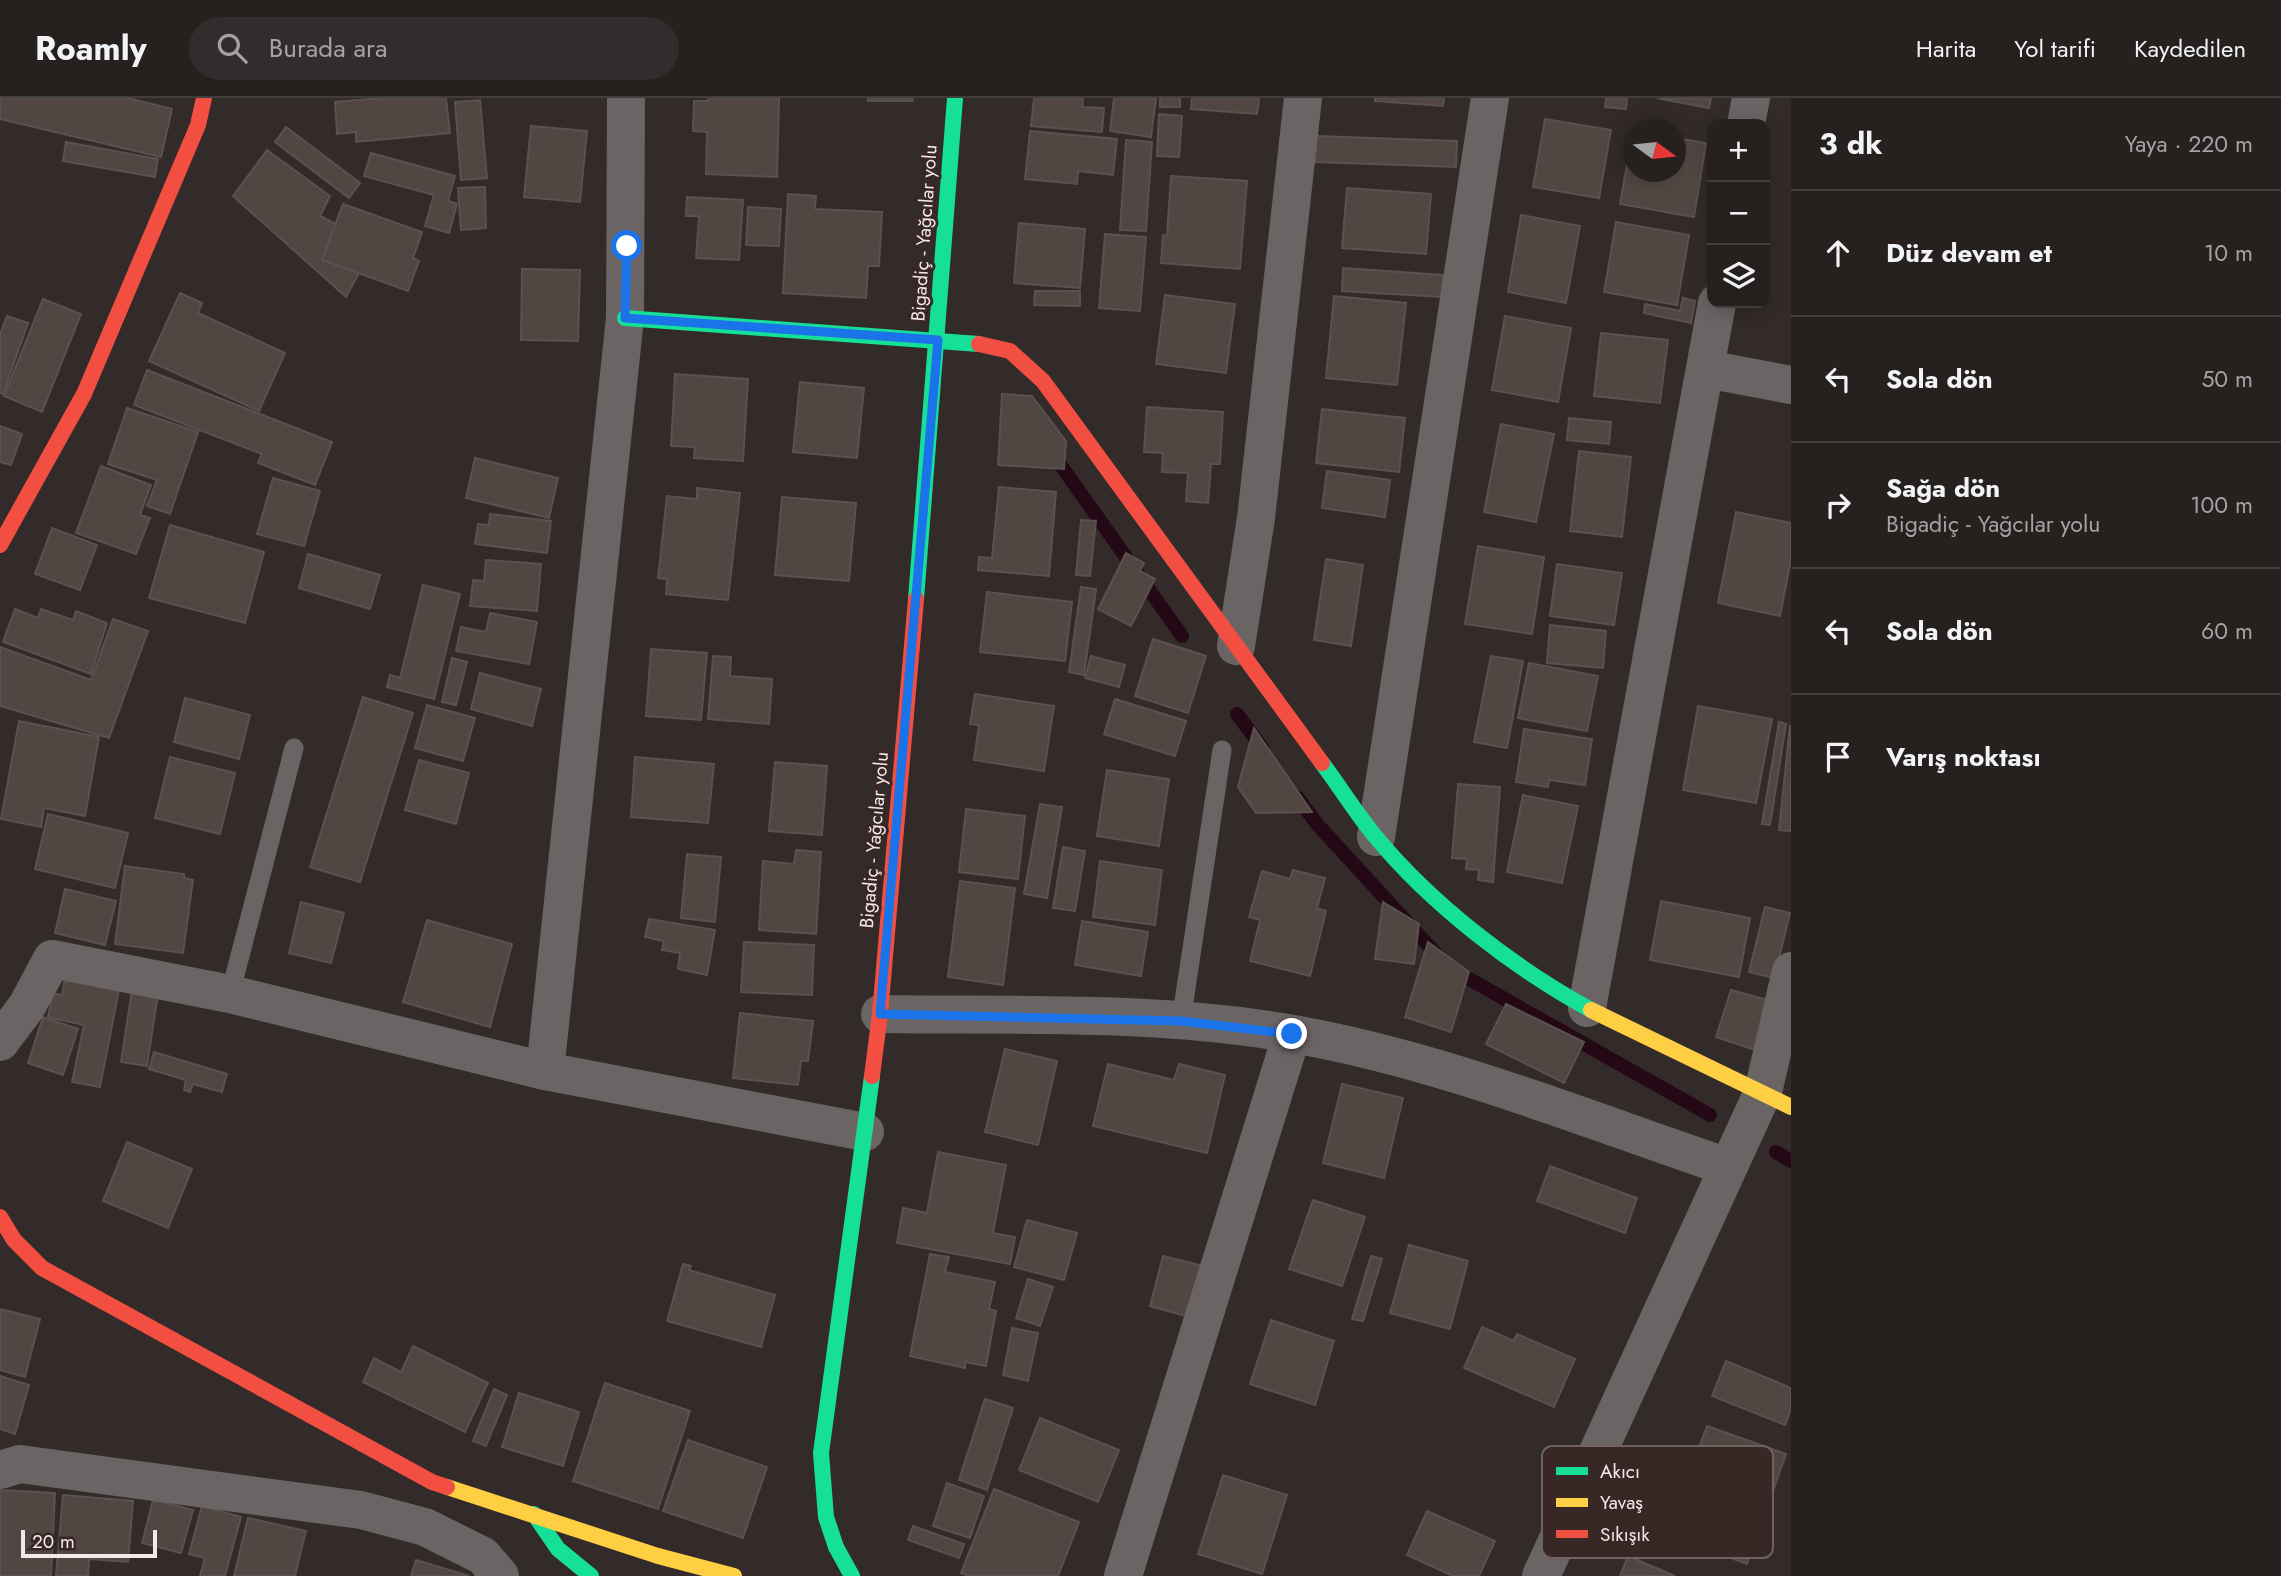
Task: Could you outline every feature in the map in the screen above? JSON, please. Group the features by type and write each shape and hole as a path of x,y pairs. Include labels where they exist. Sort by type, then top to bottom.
{"street":[{"path":"0,545 85,394 198,125 204,98"},
{"path":"198,125 219,98"},
{"path":"545,1071 625,318 626,98"},
{"name":"Bigadiç - Yağcılar yolu","path":"852,1576 827,1525 820,1487 821,1453 880,1014 938,340 954,98"},
{"path":"1236,646 1256,518 1303,98"},
{"path":"1376,837 1490,98"},
{"path":"1747,119 1751,98"},
{"path":"1587,1008 1716,308"},
{"path":"625,318 938,340 1010,351 1043,381 1376,837 1437,901 1505,957 1587,1008 1777,1099"},
{"path":"1706,369 1791,385"},
{"path":"0,1042 27,1006 52,959 230,994 545,1071 866,1132"},
{"path":"1600,1446 1728,1167 1777,1099 1791,971"},
{"path":"880,1014 1181,1021 1292,1034 1388,1055 1470,1079 1728,1167"},
{"path":"1123,1576 1292,1034"},
{"path":"0,1217 14,1240 42,1268 432,1482 658,1556 734,1576"},
{"path":"7,1464 361,1510 425,1527 491,1566"},
{"path":"432,1482 491,1566"},
{"path":"534,1514 545,1536 563,1557 591,1576"},
{"path":"1541,1576 1549,1558"}],"lane":[{"path":"230,994 294,748"},
{"path":"1181,1021 1222,750"}],"building":[{"path":"0,98 128,98 172,109 161,157 0,119"},
{"path":"383,98 446,98 450,133 356,142 356,132 337,134 335,102"},
{"path":"709,98 779,98 777,177 706,174 707,132 693,131 694,101 708,101"},
{"path":"868,98 912,98 913,101 868,101"},
{"path":"1034,98 1083,98 1082,107 1104,108 1102,132 1031,126"},
{"path":"1114,98 1156,98 1151,137 1110,131"},
{"path":"1160,98 1180,98 1180,107 1160,107"},
{"path":"1192,98 1259,98 1257,114 1191,109"},
{"path":"1375,98 1444,98 1443,106 1375,101"},
{"path":"1606,98 1627,98 1626,109 1605,107"},
{"path":"1657,98 1711,98 1709,108"},
{"path":"480,100 487,178 461,180 455,102"},
{"path":"1159,114 1182,116 1179,157 1157,156"},
{"path":"1545,119 1611,130 1599,198 1533,187"},
{"path":"531,126 587,131 580,202 524,197"},
{"path":"286,127 360,183 349,198 275,142"},
{"path":"1030,131 1117,139 1113,175 1078,171 1077,184 1025,179"},
{"path":"1316,136 1457,141 1456,167 1315,162"},
{"path":"1126,140 1152,142 1146,231 1120,230"},
{"path":"1686,140 1706,143 1694,217 1620,204 1624,182 1686,182"},
{"path":"66,142 158,159 155,177 63,161"},
{"path":"267,150 330,196 320,216 336,224 322,260 359,273 346,297 233,196"},
{"path":"371,153 455,176 448,201 457,204 449,233 425,226 434,195 364,176"},
{"path":"1171,176 1247,181 1240,269 1161,263 1163,235 1167,236"},
{"path":"485,187 486,228 461,230 458,188"},
{"path":"1347,188 1431,194 1426,254 1342,248"},
{"path":"788,194 816,196 815,209 882,212 879,266 868,266 866,298 783,293"},
{"path":"687,197 743,200 739,260 696,258 699,216 686,216"},
{"path":"343,204 422,232 413,258 419,261 408,291 322,260"},
{"path":"748,207 781,209 779,246 746,245"},
{"path":"1521,215 1580,226 1566,303 1508,292"},
{"path":"1616,222 1689,235 1677,305 1604,292"},
{"path":"1019,223 1085,229 1080,288 1014,283"},
{"path":"1105,234 1146,237 1140,311 1099,308"},
{"path":"1343,268 1443,275 1442,297 1342,291"},
{"path":"522,269 580,270 578,341 521,340"},
{"path":"1035,291 1080,291 1080,306 1034,305"},
{"path":"180,293 202,303 198,313 285,353 259,411 149,361"},
{"path":"1165,295 1235,304 1226,373 1156,364"},
{"path":"1334,296 1406,303 1397,385 1326,378"},
{"path":"1683,298 1695,301 1691,323 1644,313 1645,304 1680,311"},
{"path":"43,299 81,314 42,412 4,396"},
{"path":"7,316 28,323 3,394 0,393 0,335"},
{"path":"1505,316 1571,328 1558,402 1492,390"},
{"path":"1601,333 1668,340 1660,403 1594,396"},
{"path":"147,370 332,442 315,485 258,463 262,454 134,405"},
{"path":"675,374 748,379 743,461 694,458 695,447 671,446"},
{"path":"800,382 864,388 857,458 793,452"},
{"path":"1002,394 1032,396 1066,441 1064,469 998,465"},
{"path":"1147,407 1223,412 1220,464 1211,464 1208,503 1186,501 1188,473 1162,472 1163,453 1144,452"},
{"path":"127,408 198,432 170,514 147,506 157,480 108,464"},
{"path":"1322,409 1405,418 1399,472 1316,463"},
{"path":"1569,418 1611,422 1609,444 1567,440"},
{"path":"1501,424 1554,434 1536,522 1484,512"},
{"path":"0,426 22,434 11,465 0,462"},
{"path":"1579,451 1631,457 1622,537 1570,531"},
{"path":"475,458 558,478 549,518 466,498"},
{"path":"101,466 151,485 140,515 150,518 136,554 76,533"},
{"path":"1327,471 1390,480 1385,517 1322,508"},
{"path":"273,478 320,491 304,546 257,534"},
{"path":"999,487 1056,492 1049,576 978,570 979,557 992,558"},
{"path":"697,488 740,493 728,600 666,594 667,579 658,578 667,496 697,499"},
{"path":"782,497 856,503 849,581 775,575"},
{"path":"1736,512 1791,523 1791,559 1780,616 1718,603"},
{"path":"490,514 551,521 547,553 475,544 478,524 489,525"},
{"path":"1081,520 1096,521 1090,576 1076,575"},
{"path":"170,525 264,552 245,623 149,598"},
{"path":"52,528 97,545 80,590 35,574"},
{"path":"1478,546 1544,557 1532,634 1465,624"},
{"path":"1126,553 1144,563 1140,571 1155,579 1131,626 1098,609"},
{"path":"308,554 380,575 370,609 299,588"},
{"path":"1326,559 1363,565 1351,646 1314,640"},
{"path":"486,560 541,564 537,611 470,606 473,580 484,581"},
{"path":"1557,564 1622,573 1614,625 1550,616"},
{"path":"423,585 460,594 434,699 387,687 390,675 400,678"},
{"path":"1081,587 1096,589 1084,675 1069,672"},
{"path":"987,592 1072,602 1065,661 980,652"},
{"path":"15,609 38,618 41,609 73,620 76,611 107,623 91,674 3,642"},
{"path":"490,613 537,622 529,664 456,651 461,627 486,632"},
{"path":"113,619 148,631 109,738 0,706 0,647 91,680"},
{"path":"1550,625 1606,631 1603,668 1547,663"},
{"path":"1153,639 1206,656 1188,713 1135,696"},
{"path":"651,649 707,653 701,720 646,716"},
{"path":"713,656 731,657 730,676 772,679 769,724 708,719"},
{"path":"1091,656 1125,665 1119,687 1085,678"},
{"path":"1491,656 1523,661 1507,748 1474,742"},
{"path":"452,658 467,662 456,705 442,702"},
{"path":"1529,663 1598,676 1587,731 1518,718"},
{"path":"480,673 541,689 532,726 471,709"},
{"path":"975,694 1054,706 1044,771 974,760 979,725 970,724"},
{"path":"363,697 413,713 360,882 310,867"},
{"path":"185,698 250,715 239,759 174,742"},
{"path":"1115,699 1186,721 1175,756 1104,734"},
{"path":"427,705 475,718 463,761 415,748"},
{"path":"1698,706 1772,719 1756,803 1683,790"},
{"path":"19,721 99,737 85,816 44,808 41,827 1,819"},
{"path":"1779,722 1786,724 1770,825 1762,824"},
{"path":"1791,726 1791,831 1779,830"},
{"path":"1254,728 1312,812 1256,813 1238,787"},
{"path":"1524,729 1592,739 1585,785 1549,780 1548,787 1516,782"},
{"path":"170,757 235,773 220,834 155,818"},
{"path":"635,757 714,764 708,823 631,817"},
{"path":"419,760 469,773 456,824 405,810"},
{"path":"775,762 827,766 822,835 769,831"},
{"path":"1107,770 1169,779 1159,846 1097,836"},
{"path":"1458,784 1500,787 1493,882 1478,880 1479,870 1466,869 1467,859 1452,858"},
{"path":"1523,795 1578,806 1562,883 1507,872"},
{"path":"1040,804 1062,807 1047,898 1024,894"},
{"path":"966,809 1025,816 1018,879 959,872"},
{"path":"48,814 128,833 115,888 35,869"},
{"path":"1063,847 1085,851 1075,911 1053,908"},
{"path":"796,850 821,852 816,934 759,930 763,861 794,864"},
{"path":"687,854 721,857 715,922 681,918"},
{"path":"1100,861 1162,870 1155,925 1093,917"},
{"path":"125,866 184,874 184,878 193,880 183,953 115,944"},
{"path":"1293,870 1325,878 1317,908 1326,911 1310,976 1250,961 1260,920 1249,917 1262,871 1290,879"},
{"path":"960,881 1015,888 1003,985 948,977"},
{"path":"65,889 116,901 105,945 55,933"},
{"path":"1661,901 1750,918 1739,977 1650,960"},
{"path":"301,902 344,913 331,963 289,953"},
{"path":"1383,902 1419,924 1414,964 1375,959"},
{"path":"1765,907 1790,913 1774,978 1749,972"},
{"path":"649,919 715,930 707,975 678,969 680,953 662,950 664,941 645,937"},
{"path":"427,920 512,944 490,1027 403,1002"},
{"path":"1082,921 1148,932 1141,976 1075,965"},
{"path":"744,942 814,945 812,995 741,992"},
{"path":"1428,942 1469,972 1451,1032 1405,1017"},
{"path":"65,979 119,990 100,1087 72,1082 84,1025 48,1017 53,993 62,995"},
{"path":"132,990 158,994 147,1066 121,1062"},
{"path":"1731,990 1771,1001 1755,1050 1716,1037"},
{"path":"1506,1004 1584,1042 1564,1083 1486,1044"},
{"path":"740,1013 813,1021 808,1061 801,1061 798,1085 733,1078"},
{"path":"43,1017 78,1029 63,1075 28,1063"},
{"path":"1005,1049 1057,1061 1038,1145 985,1132"},
{"path":"154,1052 227,1074 222,1092 193,1084 190,1092 184,1090 186,1080 149,1069"},
{"path":"1108,1064 1174,1080 1179,1064 1225,1075 1207,1153 1093,1126"},
{"path":"1342,1084 1403,1098 1384,1178 1323,1163"},
{"path":"127,1142 192,1169 168,1228 103,1201"},
{"path":"938,1152 1006,1165 993,1233 1015,1237 1010,1264 897,1243 903,1208 927,1213"},
{"path":"1550,1166 1637,1198 1625,1233 1537,1201"},
{"path":"1313,1200 1365,1217 1342,1286 1289,1269"},
{"path":"1027,1220 1077,1233 1064,1280 1014,1267"},
{"path":"1409,1245 1468,1261 1450,1329 1390,1313"},
{"path":"930,1254 949,1257 945,1272 995,1282 989,1309 996,1311 986,1366 965,1362 965,1368 910,1356"},
{"path":"1163,1256 1203,1266 1189,1317 1150,1306"},
{"path":"1371,1256 1382,1259 1363,1321 1352,1319"},
{"path":"683,1264 691,1266 689,1270 775,1295 761,1347 667,1321"},
{"path":"1028,1279 1053,1287 1040,1326 1016,1318"},
{"path":"0,1309 40,1319 25,1377 0,1370"},
{"path":"1271,1320 1334,1341 1315,1405 1250,1384"},
{"path":"1482,1327 1514,1341 1517,1334 1575,1359 1554,1407 1464,1368"},
{"path":"1012,1328 1038,1333 1028,1381 1003,1375"},
{"path":"413,1346 488,1383 465,1432 363,1382 374,1358 401,1372"},
{"path":"1726,1361 1791,1388 1791,1409 1785,1425 1712,1396"},
{"path":"0,1376 29,1385 15,1434 0,1429"},
{"path":"605,1383 690,1411 658,1509 573,1481"},
{"path":"494,1389 507,1395 486,1446 473,1441"},
{"path":"519,1393 579,1412 563,1466 502,1447"},
{"path":"985,1399 1013,1408 987,1490 959,1480"},
{"path":"1040,1418 1119,1450 1098,1502 1019,1470"},
{"path":"1707,1426 1763,1446 1700,1446"},
{"path":"688,1440 767,1467 743,1538 663,1511"},
{"path":"1773,1449 1786,1454 1773,1491"},
{"path":"1223,1475 1287,1495 1262,1574 1198,1554"},
{"path":"947,1483 984,1496 970,1538 933,1526"},
{"path":"994,1489 1079,1522 1058,1576 969,1576 961,1573"},
{"path":"0,1490 55,1493 51,1576 0,1576"},
{"path":"63,1495 133,1501 128,1562 89,1559 88,1576 56,1575"},
{"path":"153,1500 193,1510 181,1553 142,1543"},
{"path":"202,1506 241,1517 225,1576 200,1576 205,1558 189,1554"},
{"path":"1427,1511 1495,1541 1479,1576 1453,1576 1407,1555"},
{"path":"248,1518 306,1531 295,1576 234,1576"},
{"path":"913,1526 964,1544 959,1558 908,1540"},
{"path":"1627,1558 1633,1558 1675,1576 1620,1576"},
{"path":"1731,1558 1749,1558 1747,1564"},
{"path":"416,1560 469,1576 411,1576"}],"waterway":[{"path":"1052,453 1182,636"},
{"path":"1237,714 1263,749"},
{"path":"1297,797 1317,824 1448,967 1710,1115"},
{"path":"1776,1152 1791,1161"}],"traffic: fast":[{"path":"916,599 955,98"},
{"path":"625,318 979,344"},
{"path":"1322,763 1375,836 1448,910 1533,975 1591,1010"},
{"path":"852,1576 836,1547 826,1517 821,1453 872,1076"},
{"path":"534,1514 558,1549 591,1576"}],"traffic: slow":[{"path":"1591,1010 1791,1107"},
{"path":"447,1487 658,1556 734,1576"}],"traffic: jam":[{"path":"0,545 84,394 198,125 204,98"},
{"path":"979,344 1010,351 1043,381 1322,763"},
{"path":"872,1076 880,1014 916,599"},
{"path":"0,1217 14,1240 42,1268 432,1482 447,1487"}],"route":[{"path":"627,246 625,318 938,340 880,1014 1067,1016 1181,1021 1292,1034"}]}
